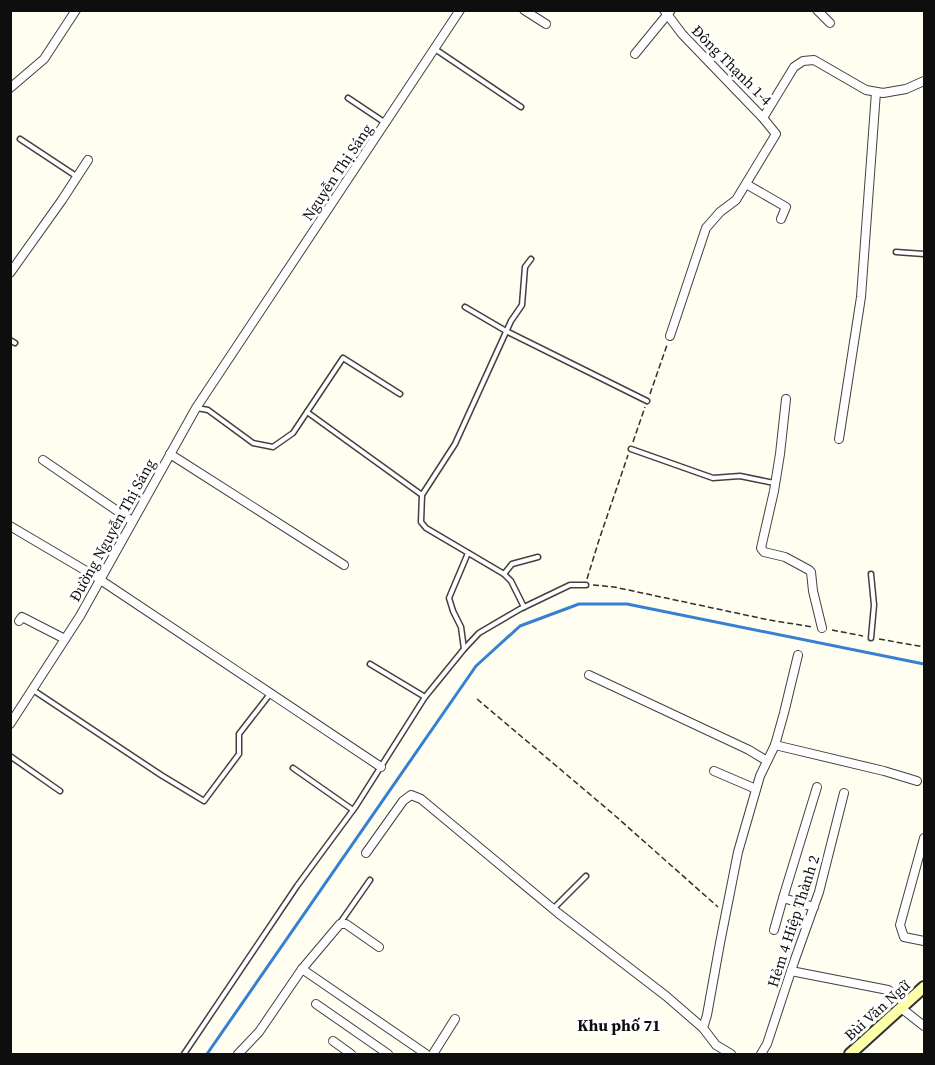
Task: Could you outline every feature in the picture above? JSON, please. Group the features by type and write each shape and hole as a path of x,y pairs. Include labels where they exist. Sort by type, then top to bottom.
{"main road":[{"name":"Bùi Văn Ngữ","path":"850,1054 924,987"}],"street":[{"path":"10,88 44,59 76,10"},
{"name":"Nguyễn Thị Sáng","path":"236,349 460,10"},
{"path":"524,10 546,24"},
{"path":"818,10 830,22"},
{"path":"635,54 668,12"},
{"name":"Đông Thạnh 1-4","path":"668,12 682,34 763,118 794,67 802,61 814,60 866,90 876,92 906,89 924,81"},
{"path":"839,439 861,297 876,92"},
{"path":"670,336 706,228 720,212 736,200 776,134 763,118"},
{"path":"10,273 88,160"},
{"path":"746,184 786,207 781,219"},
{"name":"Đường Nguyễn Thị Sáng","path":"10,724 80,616 196,408 236,349"},
{"path":"786,399 780,454 761,548 764,552 785,557 811,572 822,628"},
{"path":"170,454 344,565"},
{"path":"43,459 132,521"},
{"path":"10,526 100,580 381,767"},
{"path":"19,621 22,617 65,639"},
{"path":"703,1028 738,852 760,776 775,745 798,655"},
{"path":"589,675 749,750 767,761"},
{"path":"775,745 917,781"},
{"path":"714,771 756,789"},
{"path":"774,930 817,787"},
{"name":"Hẻm 4 Hiệp Thành 2","path":"761,1054 767,1044 819,892 844,793"},
{"path":"366,853 403,801 411,795 421,799 553,909 666,996 703,1028 716,1045 731,1054"},
{"path":"924,838 900,925 904,937 924,941"},
{"path":"783,898 814,907"},
{"path":"238,1054 258,1032 302,969 340,924 346,924 379,947"},
{"path":"302,969 426,1054"},
{"path":"791,971 888,990 924,1026"},
{"path":"316,1004 388,1054"},
{"path":"433,1054 455,1019"},
{"path":"333,1041 351,1054"}],"lane":[{"path":"435,49 521,107"},
{"path":"348,98 386,124"},
{"path":"20,139 77,177"},
{"path":"896,252 924,254"},
{"path":"524,607 511,581 504,574 426,528 421,522 422,495 455,444 506,331 522,305 525,267 531,260"},
{"path":"465,308 506,331 647,401"},
{"path":"196,408 208,410 253,443 273,447 293,433 343,358 399,394"},
{"path":"306,412 422,495"},
{"path":"631,449 713,478 740,476 774,483"},
{"path":"464,649 461,627 449,598 468,553"},
{"path":"504,574 512,564 538,557"},
{"path":"871,574 874,605 871,638"},
{"path":"184,1054 297,886 353,810 425,697 464,649 479,633 524,607 570,585 586,585"},
{"path":"370,664 425,697"},
{"path":"33,690 204,801 239,754 239,734 270,694"},
{"path":"10,756 60,791"},
{"path":"293,768 353,810"},
{"path":"553,909 586,876"},
{"path":"340,924 370,880"}],"path":[{"path":"670,336 599,540 586,585 614,587 769,620 924,647"},
{"path":"477,699 595,798 726,913"}],"waterway":[{"path":"207,1054 476,666 520,626 579,604 627,604 924,664"}],"district":[{"name":"Khu phố 71","path":"619,1025"}]}
